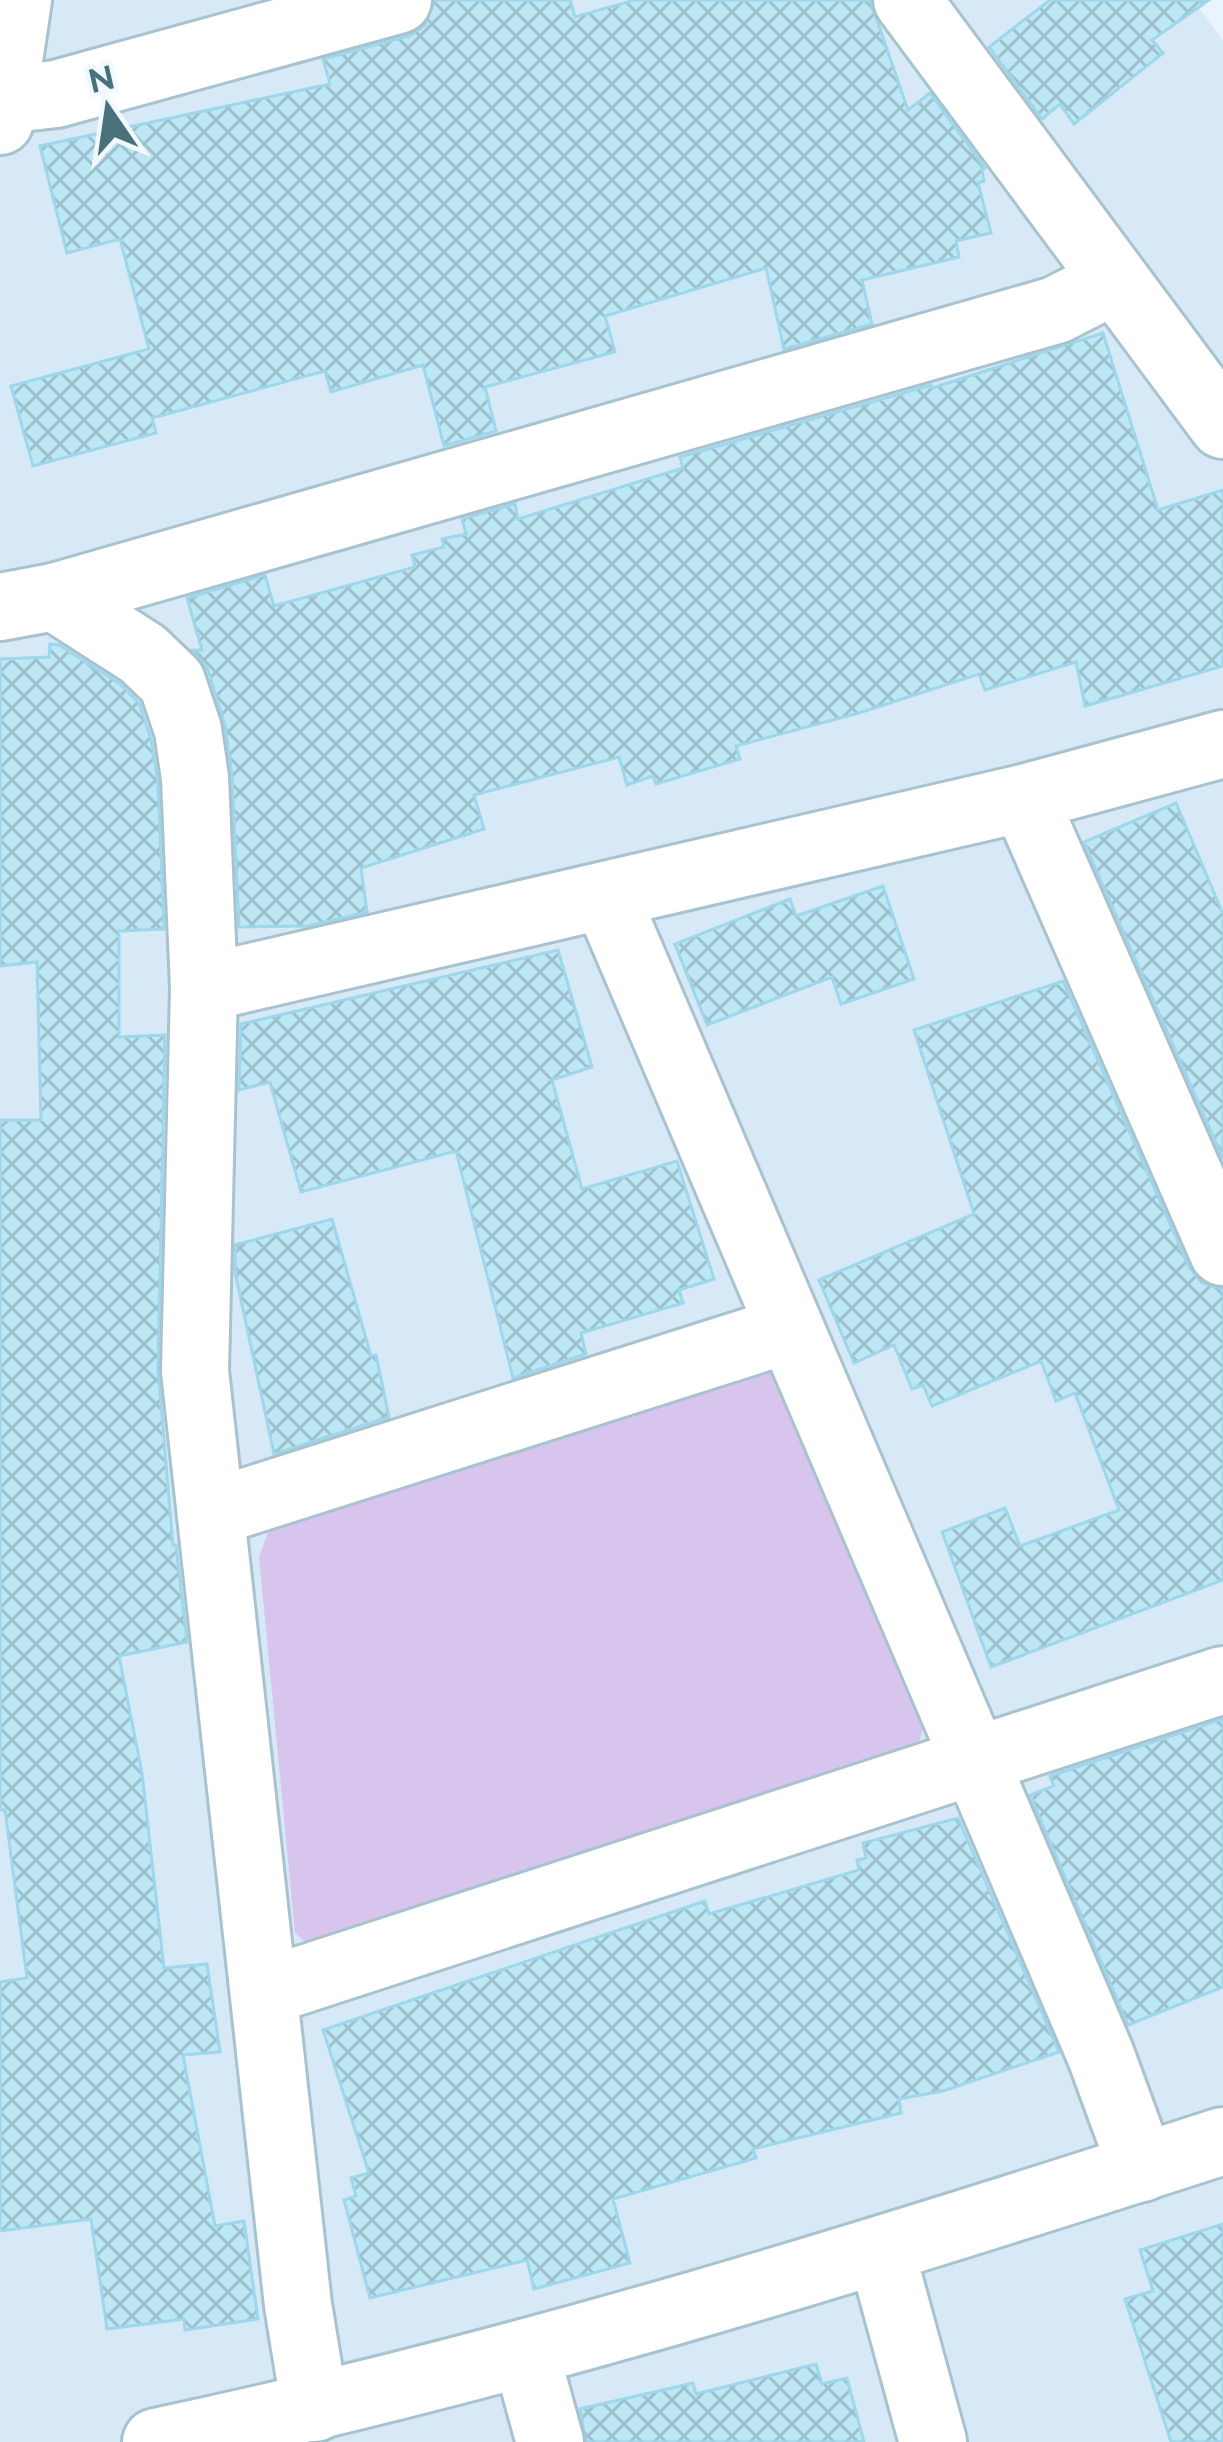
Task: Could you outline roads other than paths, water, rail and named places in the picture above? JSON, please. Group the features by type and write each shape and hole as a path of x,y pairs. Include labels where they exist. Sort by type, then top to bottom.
{"street":[{"path":"19,0 2,110 398,0"},
{"path":"907,0 1223,425"},
{"path":"27,602 1056,310 1113,281"},
{"path":"27,602 143,654 172,682 188,730 195,778 203,988 196,1371 298,2305 315,2408"},
{"path":"203,988 1024,798 1223,744"},
{"path":"1024,798 1223,1252"},
{"path":"606,896 1100,2056 1142,2168"},
{"path":"211,1513 790,1328"},
{"path":"264,1992 1223,1681"},
{"path":"156,2442 526,2355 881,2252 1223,2141"},
{"path":"881,2252 933,2442"},
{"path":"526,2355 550,2442"}]}
